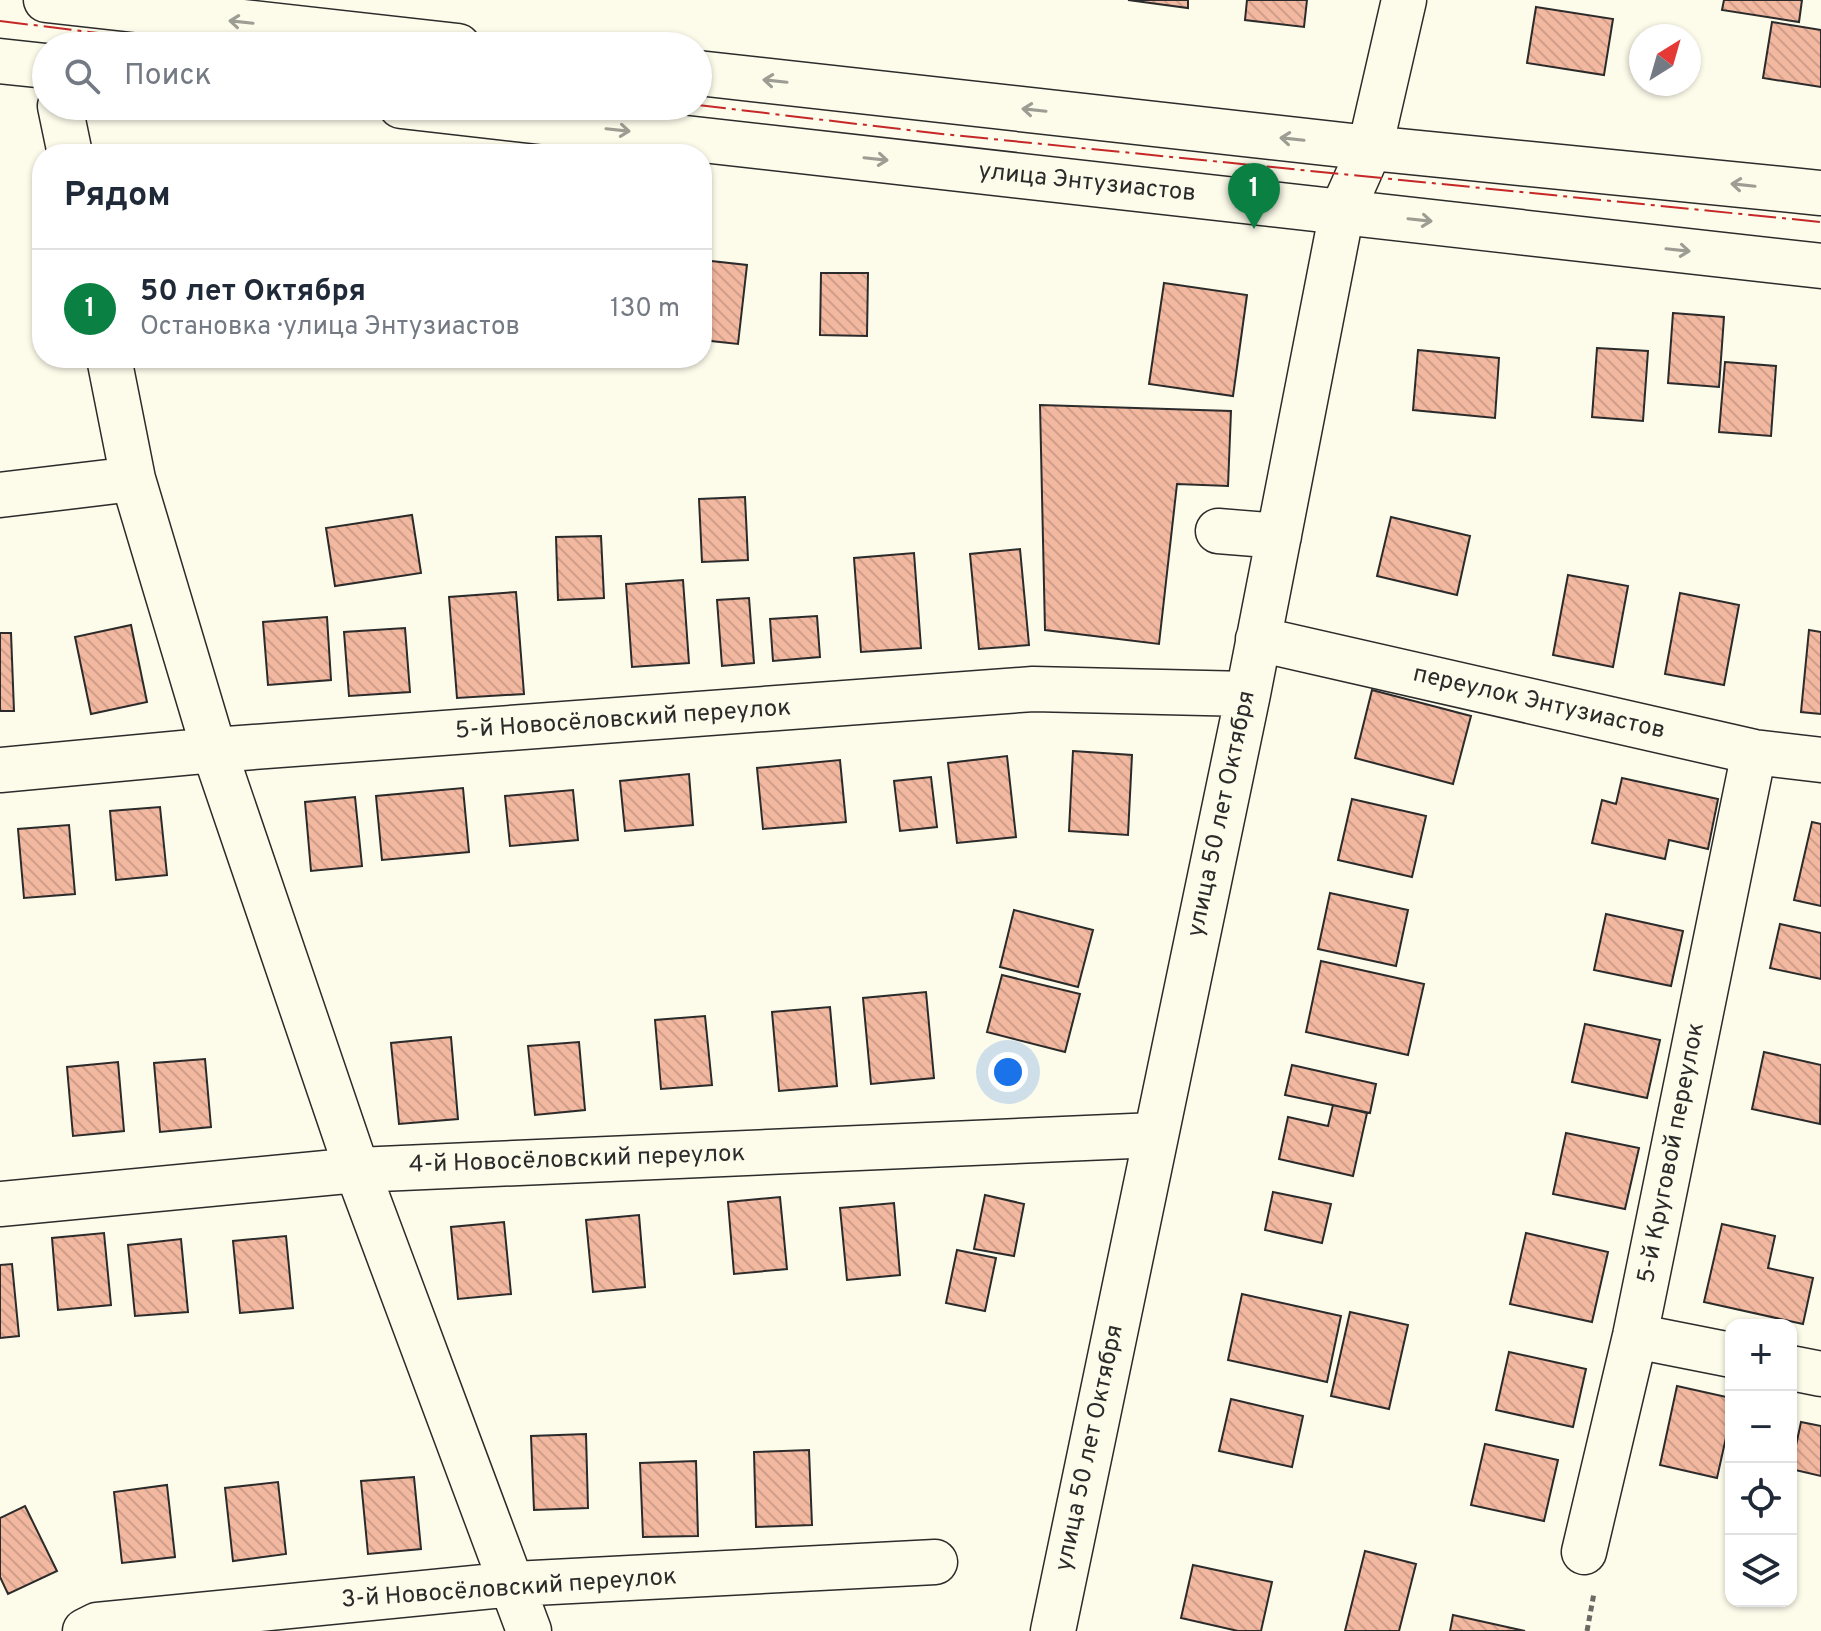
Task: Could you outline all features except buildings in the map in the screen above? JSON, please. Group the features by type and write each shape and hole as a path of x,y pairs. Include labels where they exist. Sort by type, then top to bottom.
{"street":[{"path":"46,0 333,32"},
{"name":"улица 50 лет Октября","path":"1053,1631 1248,694 1342,211 1370,148 1404,0"},
{"path":"0,61 32,64"},
{"path":"712,75 1370,148 1821,193"},
{"path":"63,120 68,144"},
{"name":"улица Энтузиастов","path":"526,120 1821,266"},
{"path":"111,368 133,479 214,750 357,1170 529,1631"},
{"path":"0,495 133,479"},
{"path":"1218,531 1279,536"},
{"name":"переулок Энтузиастов","path":"1258,639 1754,752 1821,760"},
{"name":"5-й Новосёловский переулок","path":"0,770 214,750 1033,689 1248,694"},
{"name":"5-й Круговой переулок","path":"1584,1552 1635,1336 1754,752"},
{"name":"4-й Новосёловский переулок","path":"0,1204 357,1170 1155,1135"},
{"path":"1635,1336 1725,1354"},
{"path":"1797,1369 1821,1374"},
{"name":"3-й Новосёловский переулок","path":"85,1631 97,1625 514,1584 935,1562"}],"power":[{"path":"0,21 90,32"},
{"path":"712,107 942,134 1821,222"}],"place":[{"name":"50 лет Октября","path":"1254,229"}]}
